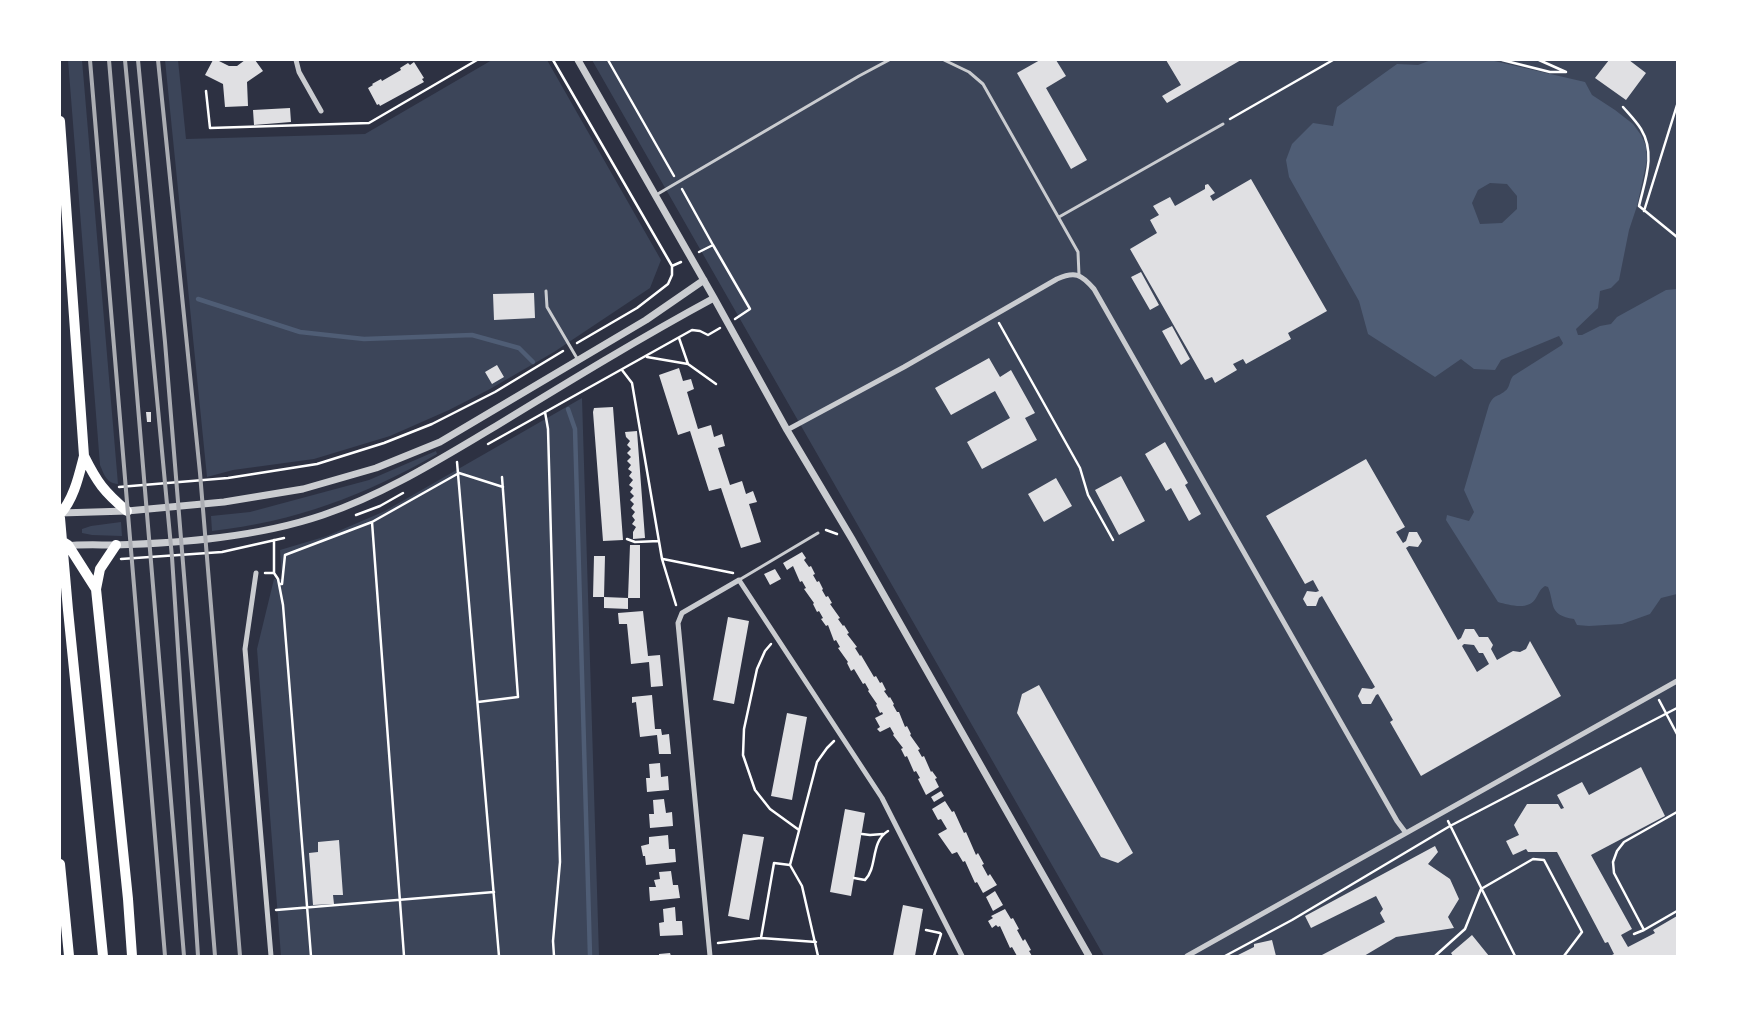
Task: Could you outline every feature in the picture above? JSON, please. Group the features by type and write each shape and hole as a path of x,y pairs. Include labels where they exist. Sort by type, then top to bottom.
{"highway":[{"path":"60,121 84,456 73,492 61,514 68,610 104,956"},
{"path":"84,456 95,479 108,495 127,511"},
{"path":"62,544 96,589"},
{"path":"116,545 100,569 96,589 128,899 132,956"},
{"path":"60,864 69,956"}],"street":[{"path":"296,60 299,72 321,111"},
{"path":"578,60 691,256 787,430 852,539 1089,956"},
{"path":"787,430 873,384 1057,279 1068,274 1079,275 1094,289 1396,821 1406,833"},
{"path":"61,514 127,511 224,502 303,489 376,468 440,442 646,320 704,280"},
{"path":"62,544 116,545 213,538 273,529 322,516 368,498 413,476 581,374 714,298"},
{"path":"256,573 245,648 271,956"},
{"path":"710,956 678,623 682,613 739,580 882,798 962,956"},
{"path":"1187,956 1677,681"}],"lane":[{"path":"655,196 889,60"},
{"path":"944,60 969,72 983,84 1078,252 1079,275"},
{"path":"1059,217 1223,124"},
{"path":"546,291 547,306 578,360"},
{"path":"739,580 818,533"}],"path":[{"path":"206,91 210,128 369,122 470,62 478,60"},
{"path":"103,488 228,478 317,464 384,443 432,424 495,392 637,308 668,284 672,275 672,266 553,60"},
{"path":"608,60 750,309 728,323"},
{"path":"1223,124 1333,60"},
{"path":"1502,60 1550,72 1566,72 1539,60"},
{"path":"1644,211 1677,105"},
{"path":"1623,107 1641,128 1648,144 1649,161 1639,206 1677,236"},
{"path":"672,266 713,245"},
{"path":"994,315 1080,468 1088,495 1113,540"},
{"path":"679,338 688,364"},
{"path":"646,357 688,364 716,384"},
{"path":"622,370 632,383 662,559 674,603 682,613"},
{"path":"545,412 548,429 560,862 553,941 554,956"},
{"path":"456,462 499,956"},
{"path":"279,584 282,584 285,555 372,522 458,473 503,487"},
{"path":"478,702 518,697 502,477"},
{"path":"372,522 404,956"},
{"path":"627,539 635,542 659,541"},
{"path":"105,560 222,552 274,541 274,572 279,584 284,615 311,956"},
{"path":"662,559 733,572 739,580"},
{"path":"256,573 274,572"},
{"path":"778,639 765,651 757,669 744,729 743,755 755,790 770,809 799,830"},
{"path":"1655,693 1677,734"},
{"path":"1225,956 1292,920 1450,826 1677,708"},
{"path":"818,956 802,886 790,866 817,762 827,748 841,735"},
{"path":"1443,812 1515,956"},
{"path":"1644,930 1614,873 1613,862 1616,851 1624,842 1677,812"},
{"path":"854,878 865,880 869,876 878,841 883,834 896,826"},
{"path":"862,834 883,834"},
{"path":"1434,956 1465,929 1481,889 1533,859 1544,860 1582,932 1564,956"},
{"path":"761,938 774,863 790,866"},
{"path":"277,910 494,892"},
{"path":"1634,934 1677,911"},
{"path":"926,930 941,933 934,956"},
{"path":"709,944 761,938 816,942"}],"shaded area":[{"path":"68,60 82,60 118,484 108,480 100,465"},
{"path":"165,60 178,60 186,139 365,134 492,60 547,60 661,260 650,288 554,352 490,389 449,410 390,436 314,459 233,470 207,477"},
{"path":"592,60 1677,60 1677,956 1104,956"},
{"path":"1431,60 1490,60 1585,82 1592,95 1633,124 1646,146 1647,160 1637,206 1629,230 1619,280 1611,288 1600,291 1598,308 1576,329 1578,335 1582,335 1600,326 1611,324 1617,317 1666,290 1677,289 1677,594 1661,598 1650,614 1622,624 1577,625 1574,619 1556,612 1548,587 1545,586 1529,605 1518,606 1498,602 1446,520 1447,515 1469,521 1474,512 1464,490 1491,401 1507,390 1513,376 1563,343 1559,336 1501,360 1495,370 1474,369 1461,359 1435,377 1368,334 1359,301 1289,177 1286,160 1292,144 1313,123 1333,126 1337,107 1397,64 1418,65","holes":["1490,183 1507,184 1517,196 1517,209 1502,223 1480,224 1472,203 1478,190"]},
{"path":"582,398 599,956 281,956 257,649 274,579 282,579 280,550 327,536 385,511"},
{"path":"436,451 437,454 410,469 356,494 329,504 272,521 212,531 211,516 250,512 369,480"},
{"path":"121,522 122,536 82,533 82,529 91,526"}],"building":[{"path":"213,60 229,66 237,66 245,60 255,60 263,71 247,82 248,106 225,107 223,84 205,75"},
{"path":"1040,60 1056,60 1066,76 1046,88 1087,160 1071,169 1017,73"},
{"path":"1166,60 1241,60 1167,103 1162,96 1181,85"},
{"path":"1609,60 1629,60 1646,73 1626,100 1595,78"},
{"path":"414,62 424,78 422,79 424,82 380,106 379,104 377,105 368,88 381,79 382,81 401,70 400,68 408,63 410,65"},
{"path":"290,108 291,122 254,125 253,110"},
{"path":"1251,179 1327,311 1288,333 1291,339 1246,364 1243,359 1233,364 1237,370 1215,383 1212,377 1205,380 1130,249 1157,233 1150,220 1159,215 1153,206 1170,197 1175,206 1205,189 1205,185 1208,184 1215,193 1210,196 1213,201"},
{"path":"1141,272 1159,305 1150,310 1131,277"},
{"path":"534,293 535,318 494,320 493,294"},
{"path":"1172,326 1190,359 1181,365 1162,331"},
{"path":"989,358 1000,377 1011,370 1035,413 1025,418 1037,440 982,469 967,442 1010,418 995,391 951,415 935,388"},
{"path":"497,365 504,377 492,384 485,372"},
{"path":"679,368 683,381 691,379 694,389 687,392 698,429 711,425 714,437 722,434 725,446 718,448 730,485 742,481 746,494 753,491 757,502 749,504 761,542 741,548 721,488 709,491 690,431 678,435 659,375"},
{"path":"613,407 623,540 603,541 593,412 594,408"},
{"path":"146,412 151,412 151,422 147,422"},
{"path":"637,431 645,538 633,539 633,532 636,527 632,524 635,520 632,516 635,512 631,508 634,504 630,500 634,496 630,492 633,488 629,485 633,480 629,476 632,472 628,469 631,465 627,461 631,457 627,453 631,449 627,445 630,441 626,437 625,432"},
{"path":"1165,442 1188,483 1185,485 1201,514 1189,521 1171,488 1166,491 1145,454"},
{"path":"1366,459 1405,527 1396,532 1403,543 1406,541 1409,532 1417,532 1422,541 1418,547 1409,546 1406,548 1458,640 1465,629 1474,629 1479,637 1488,637 1493,645 1491,649 1497,660 1513,651 1520,652 1526,649 1530,641 1561,696 1421,776 1390,722 1393,720 1378,694 1371,704 1362,704 1358,696 1362,688 1372,689 1375,687 1322,596 1319,598 1316,606 1307,606 1303,599 1307,591 1319,591 1313,580 1305,584 1266,516","holes":["1464,644 1474,645 1479,653 1483,653 1489,664 1477,672 1462,646"]},
{"path":"1121,476 1145,521 1119,535 1095,490"},
{"path":"1056,478 1072,506 1044,522 1028,494"},
{"path":"630,545 640,545 640,598 628,598"},
{"path":"802,552 806,558 804,560 809,567 811,566 815,574 813,575 817,582 819,581 826,597 828,596 832,603 830,604 840,618 838,619 844,625 849,633 847,634 857,647 855,648 874,677 876,676 880,683 882,682 886,690 884,691 890,697 897,712 899,712 905,727 907,726 910,735 920,749 918,750 922,757 924,756 931,772 937,778 935,779 939,787 926,795 918,779 920,778 916,771 914,772 907,756 905,757 901,749 903,748 893,735 890,727 880,732 877,729 880,727 875,718 883,714 882,712 880,713 865,683 863,684 854,669 851,671 848,662 838,648 840,647 836,640 834,641 828,625 826,626 821,619 823,618 819,611 817,612 814,603 804,589 806,588 802,581 800,582 793,566 787,570 783,563"},
{"path":"594,556 605,556 604,597 593,597"},
{"path":"775,569 781,579 770,585 764,574"},
{"path":"604,597 628,598 628,609 604,608"},
{"path":"643,611 648,656 660,655 663,686 651,687 649,662 631,664 627,624 619,624 618,613"},
{"path":"728,617 749,621 734,704 713,700"},
{"path":"1039,685 1133,853 1118,863 1101,857 1017,713 1022,694"},
{"path":"652,695 655,729 661,729 662,735 669,734 671,754 659,754 657,735 640,737 636,702 632,703 632,697"},
{"path":"787,713 807,717 792,800 771,796"},
{"path":"660,763 661,777 668,776 669,790 647,792 646,778 650,778 649,764"},
{"path":"1641,767 1665,816 1591,855 1632,929 1621,935 1628,947 1655,933 1653,930 1677,916 1677,956 1610,956 1614,954 1608,942 1605,943 1557,852 1528,852 1526,849 1513,855 1506,841 1519,835 1514,825 1527,804 1558,804 1561,809 1564,808 1557,795 1582,782 1589,795"},
{"path":"941,791 944,796 934,802 931,797"},
{"path":"664,799 666,813 672,812 673,826 650,828 649,814 654,814 653,800"},
{"path":"945,801 952,812 954,811 976,855 978,853 984,864 982,865 988,876 990,874 997,885 983,893 977,882 975,883 965,861 963,862 957,852 952,854 938,834 947,829 941,819 938,820 932,809"},
{"path":"845,809 865,813 851,896 830,892"},
{"path":"743,834 764,837 749,920 728,916"},
{"path":"668,835 669,849 675,849 676,862 646,865 641,846 649,844 649,837"},
{"path":"339,840 343,895 333,895 334,904 313,905 309,853 318,852 318,842"},
{"path":"1435,846 1438,852 1428,864 1450,879 1459,899 1448,917 1454,928 1396,937 1364,956 1320,956 1385,922 1380,913 1383,909 1376,896 1311,928 1305,916"},
{"path":"671,871 673,885 678,885 680,898 650,901 649,887 656,887 654,880 660,879 659,872"},
{"path":"995,891 1003,905 993,911 986,897"},
{"path":"903,905 923,909 915,956 893,956"},
{"path":"675,907 676,921 682,921 683,935 660,936 659,923 664,922 663,909"},
{"path":"1005,909 1011,919 1013,918 1023,941 1025,939 1031,950 1029,951 1032,956 1017,956 1012,947 1010,948 1000,926 996,925 992,928 988,921 993,918 991,916"},
{"path":"1472,935 1489,956 1453,956 1451,953"},
{"path":"1272,940 1276,956 1236,956 1254,947 1254,944"},
{"path":"670,953 671,956 659,956 659,954"}],"waterway":[{"path":"198,299 300,332 364,339 472,335 519,348 533,362"},
{"path":"568,409 575,429 590,956"}],"railway":[{"path":"90,60 165,956"},
{"path":"109,60 184,956"},
{"path":"125,60 172,557 198,956"},
{"path":"138,60 165,342 215,956"},
{"path":"158,60 200,473 240,956"}]}
